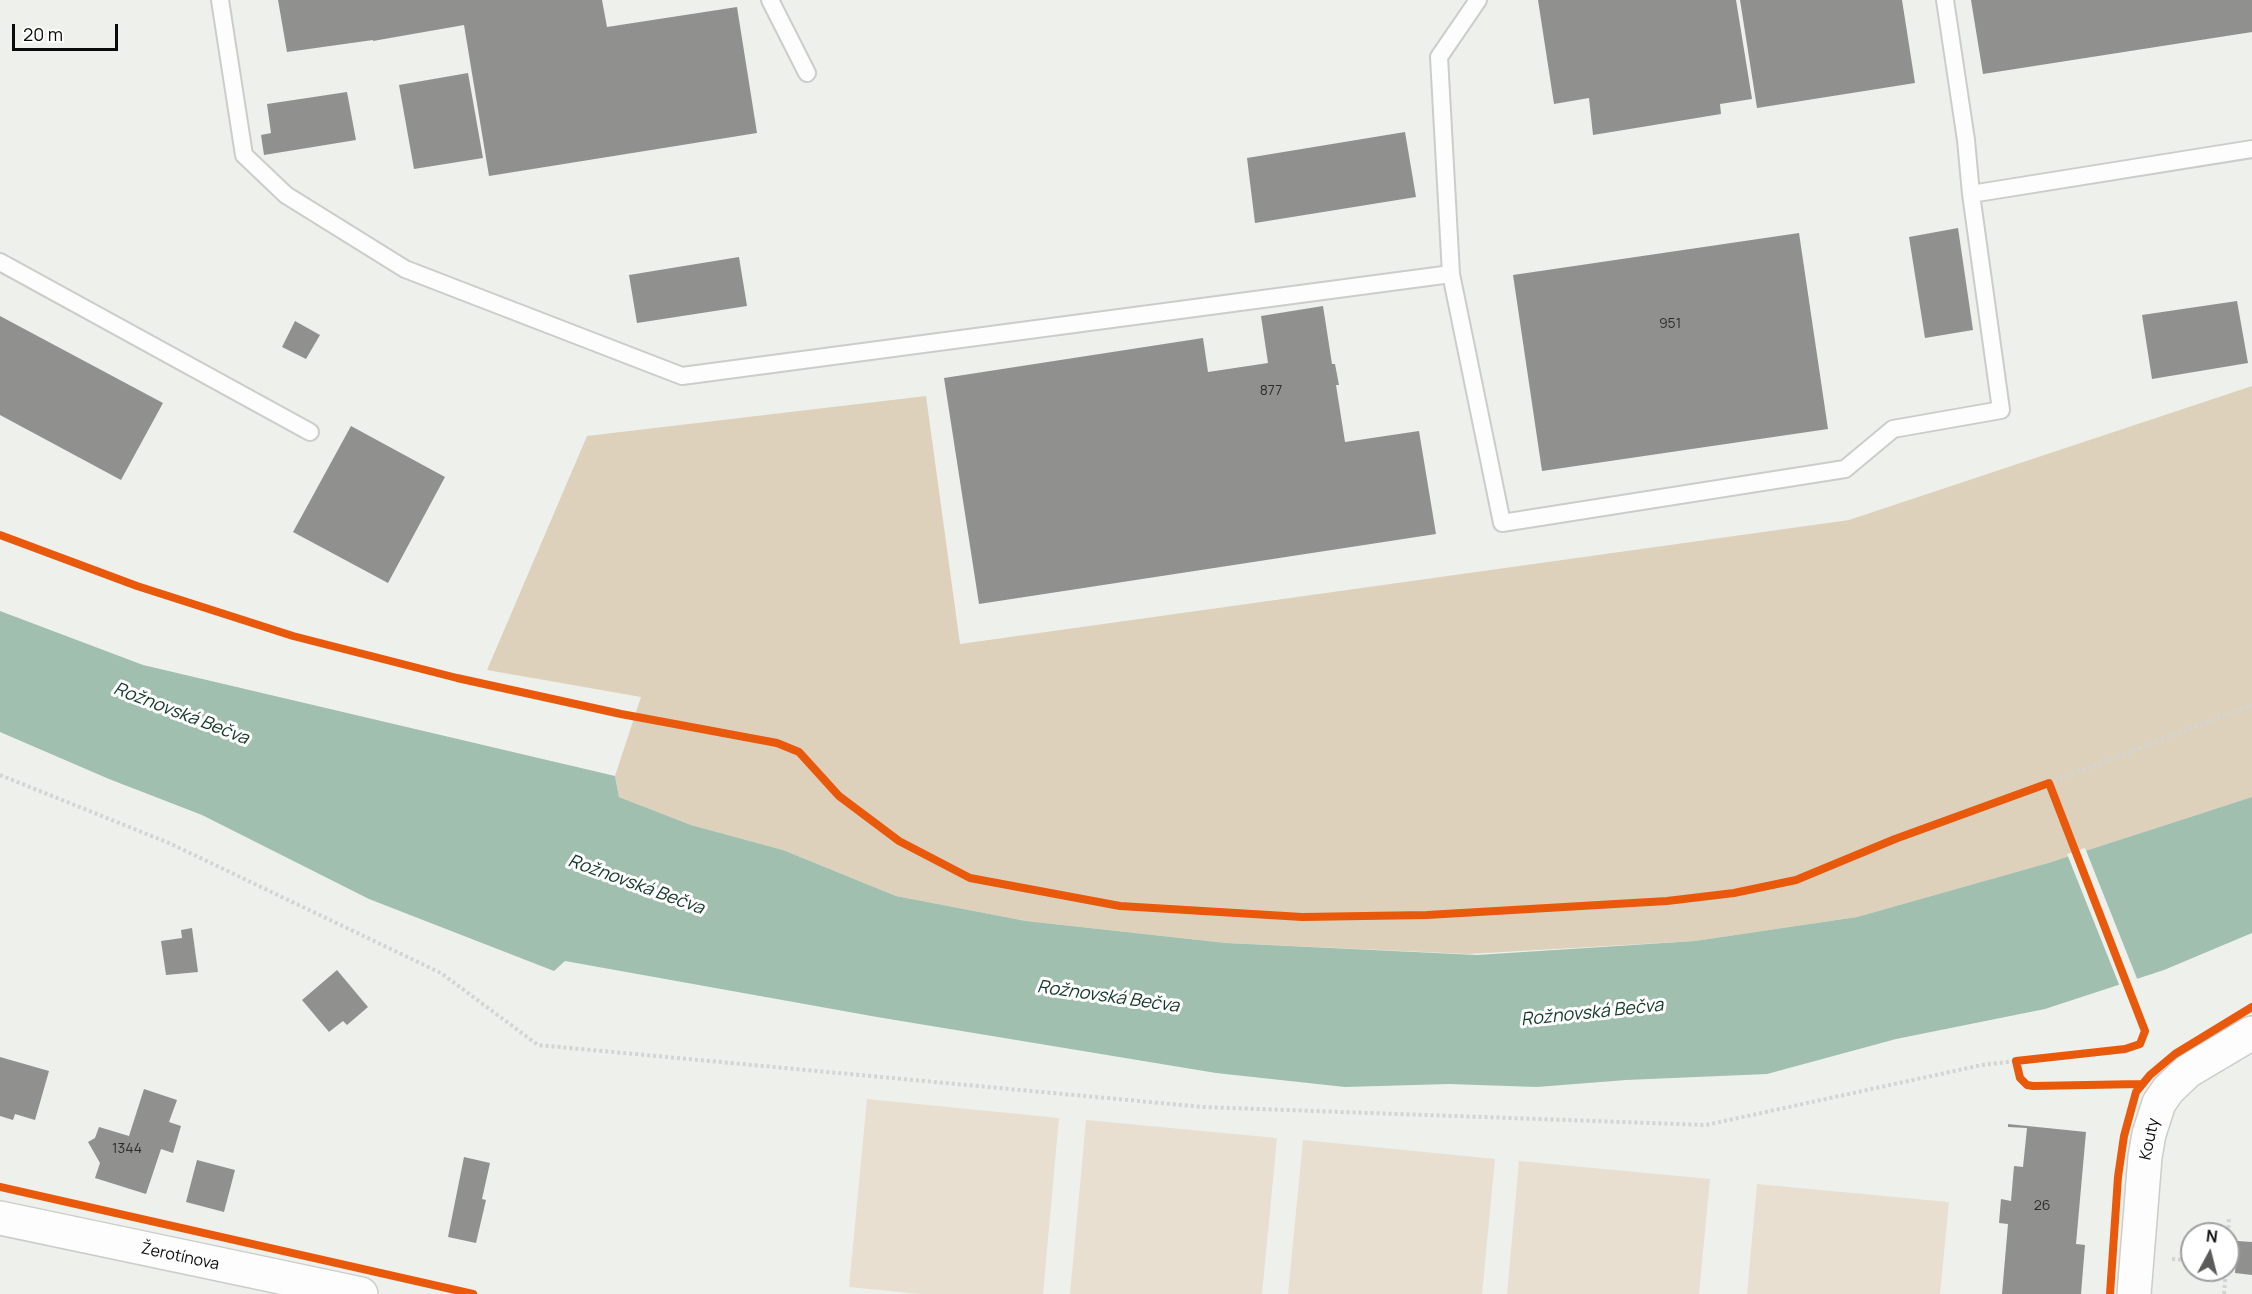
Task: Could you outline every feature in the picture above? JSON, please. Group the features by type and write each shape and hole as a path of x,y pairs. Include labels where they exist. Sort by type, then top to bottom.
{"street":[{"name":"Kouty","path":"2134,1294 2145,1156 2159,1103 2168,1090 2188,1071 2252,1032"},
{"name":"Žerotínova","path":"0,1218 361,1294"}],"lane":[{"path":"220,0 244,154 286,195 405,269 682,376 1451,274"},
{"path":"770,0 807,73"},
{"path":"1478,0 1439,57 1451,274 1502,523 1845,469 1893,429 2001,410 1971,194 1966,140 1945,0"},
{"path":"1971,194 2252,150"},
{"path":"0,262 310,432"}],"path":[{"path":"2038,787 2252,705"},
{"path":"0,776 169,843 441,973 538,1045 1203,1107 1706,1125 1982,1065 2017,1065 2026,1059"},
{"path":"2049,783 2053,794"},
{"path":"2229,1217 2229,1222"},
{"path":"2165,1259 2180,1260"}],"shaded area":[{"path":"2252,386 2252,797 2048,863 1857,917 1695,941 1468,954 1226,943 1026,921 896,896 783,850 691,825 619,797 615,776 641,697 487,670 587,436 926,396 960,644 1849,520"},
{"path":"867,1099 1059,1118 1043,1294 920,1294 849,1287"},
{"path":"1086,1120 1277,1138 1262,1294 1070,1294"},
{"path":"1303,1140 1495,1159 1482,1294 1288,1294"},
{"path":"1519,1161 1710,1179 1699,1294 1507,1294"},
{"path":"1757,1184 1949,1202 1940,1294 1747,1294"}],"water":[{"name":"Rožnovská Bečva","path":"0,611 143,665 615,776 619,797 691,825 783,850 896,896 1026,921 1226,943 1477,955 1695,941 1857,917 2048,863 2252,797 2252,933 2164,970 2045,1009 1896,1039 1767,1074 1626,1080 1537,1087 1449,1084 1345,1087 1216,1073 877,1017 565,961 554,971 369,899 202,815 109,779 0,732"}],"pier":[{"path":"2085,848 2138,981 2120,987 2067,854"}],"building":[{"path":"278,0 602,0 607,27 737,7 757,133 489,176 464,25 373,41 287,52"},
{"path":"1538,0 1736,0 1752,99 1720,104 1721,114 1593,135 1589,98 1554,104"},
{"path":"1740,0 1902,0 1915,83 1757,108"},
{"path":"1971,0 2252,0 2252,32 1983,74"},
{"path":"468,73 483,158 414,169 399,85"},
{"path":"347,92 356,140 264,155 261,135 271,133 267,104"},
{"path":"1405,132 1416,197 1255,223 1247,158"},
{"path":"1958,228 1973,330 1925,338 1909,237"},
{"path":"1799,233 1828,429 1542,471 1513,275"},
{"path":"739,257 747,306 637,323 629,275"},
{"path":"2237,301 2248,363 2152,379 2142,315"},
{"path":"1323,306 1332,364 1335,364 1339,385 1336,385 1345,442 1419,431 1436,534 979,604 944,378 1203,338 1208,372 1268,363 1261,316"},
{"path":"0,316 163,403 121,480 0,415"},
{"path":"295,321 320,335 306,359 282,347"},
{"path":"351,426 445,477 388,583 293,532"},
{"path":"192,928 198,972 166,975 161,941 182,938 181,930"},
{"path":"337,970 368,1007 347,1025 343,1021 329,1032 302,1000"},
{"path":"0,1057 49,1071 35,1120 15,1114 13,1120 0,1116"},
{"path":"144,1089 177,1100 169,1122 181,1126 173,1153 161,1149 146,1194 95,1178 100,1163 88,1142 95,1138 99,1127 129,1136"},
{"path":"2008,1124 2086,1132 2076,1244 2085,1245 2081,1294 2002,1294 2008,1224 1999,1223 2001,1199 2011,1201 2014,1166 2023,1167 2027,1128 2008,1127"},
{"path":"464,1157 490,1163 482,1199 486,1200 476,1243 448,1237"},
{"path":"197,1160 235,1170 224,1212 186,1202"},
{"path":"2240,1241 2252,1242 2252,1275 2240,1274"}],"cycle path":[{"path":"0,535 137,586 293,636 457,678 621,714 777,743 799,752 839,796 899,841 970,878 1120,906 1302,917 1427,915 1667,901 1734,893 1796,880 1895,839 2049,783 2145,1031 2140,1044 2125,1049 2016,1061 2020,1078 2027,1085 2033,1086 2141,1084"},
{"path":"2110,1294 2118,1177 2124,1136 2136,1092 2150,1075 2175,1054 2252,1007"},
{"path":"0,1187 473,1294"}]}
